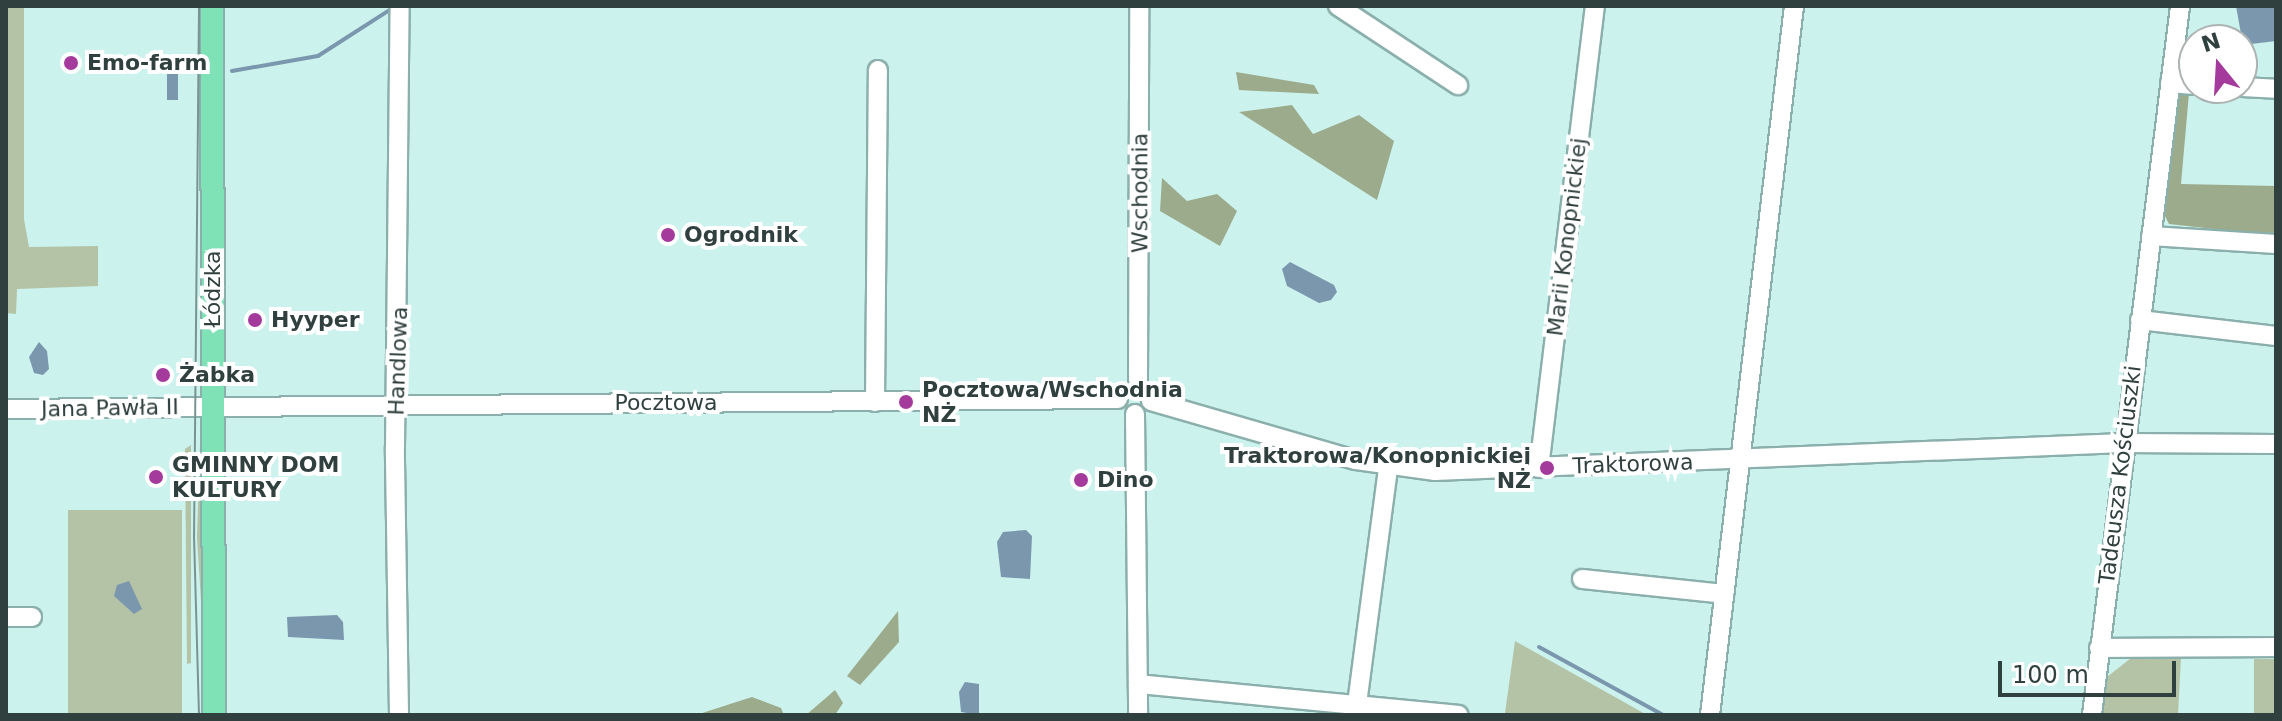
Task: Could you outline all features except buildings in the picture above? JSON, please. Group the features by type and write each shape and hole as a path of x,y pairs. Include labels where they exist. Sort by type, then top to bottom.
{"main road":[{"name":"Łódzka","path":"212,6 214,715"}],"street":[{"name":"Handlowa","path":"399,715 396,405 400,6"},
{"name":"Wschodnia","path":"1138,380 1139,6"},
{"path":"1338,6 1458,85"},
{"name":"Marii Konopnickiej","path":"1539,468 1595,6"},
{"path":"1710,715 1794,6"},
{"name":"Tadeusza Kościuszki","path":"2092,715 2123,443 2180,6"},
{"path":"875,402 878,70"},
{"path":"2170,83 2178,84"},
{"path":"2151,236 2276,244"},
{"path":"2140,320 2276,336"},
{"path":"1138,380 1148,387 1151,401 1135,414 1124,410 1118,399 1122,386 1138,380"},
{"name":"Pocztowa","path":"214,407 1118,399"},
{"name":"Traktorowa","path":"1151,401 1388,467 1435,471 2123,443 2276,444"},
{"name":"Jana Pawła II","path":"6,409 214,407"},
{"path":"1135,414 1138,715"},
{"path":"1357,704 1388,467"},
{"path":"1582,579 1724,594"},
{"path":"6,617 32,617"},
{"path":"2099,648 2276,647"},
{"path":"1138,684 1459,715"}],"green space":[{"path":"6,6 24,6 24,219 29,247 98,246 98,286 17,289 16,314 6,313"},
{"path":"1236,72 1314,85 1319,94 1239,90"},
{"path":"2175,92 2178,92 2178,104 2188,104 2181,184 2276,186 2276,236 2169,224 2163,212"},
{"path":"1292,105 1313,134 1359,115 1394,141 1377,200 1239,112"},
{"path":"1162,178 1187,201 1217,194 1237,211 1220,246 1160,211"},
{"path":"191,445 191,663 187,664 185,449"},
{"path":"200,445 205,445 205,664 197,537"},
{"path":"68,510 182,510 182,715 68,715"},
{"path":"898,611 899,642 860,685 847,676"},
{"path":"1515,641 1647,715 1505,713"},
{"path":"2131,658 2181,658 2178,715 2103,715 2107,677"},
{"path":"2254,659 2276,659 2276,715 2254,715"},
{"path":"835,690 843,703 835,715 806,715"},
{"path":"752,697 781,708 784,715 696,715"}],"water":[{"path":"2236,6 2276,6 2276,41 2258,43 2258,24 2239,24"},
{"path":"167,57 178,57 178,100 167,100"},
{"path":"1290,262 1334,285 1337,292 1331,300 1319,303 1287,286 1282,269"},
{"path":"39,342 47,351 49,369 43,375 34,373 29,357"},
{"path":"1026,530 1032,536 1030,579 1001,577 997,542 1003,532"},
{"path":"129,581 142,609 134,614 114,596 117,585"},
{"path":"337,615 343,622 344,640 288,637 287,617"},
{"path":"965,682 979,684 979,715 961,712 959,692"}],"waterway":[{"path":"232,71 318,56 388,11"},
{"path":"1539,647 1663,715"}],"tram line":[{"path":"199,6 194,539 199,715"}],"place":[{"name":"Emo-farm","path":"71,63"},
{"name":"Ogrodnik","path":"668,235"},
{"name":"Hyyper","path":"255,320"},
{"name":"Żabka","path":"163,375"},
{"name":"Pocztowa/Wschodnia NŻ","path":"906,402"},
{"name":"Traktorowa/Konopnickiej NŻ","path":"1547,468"},
{"name":"GMINNY DOM KULTURY","path":"156,477"},
{"name":"Dino","path":"1081,480"}]}
